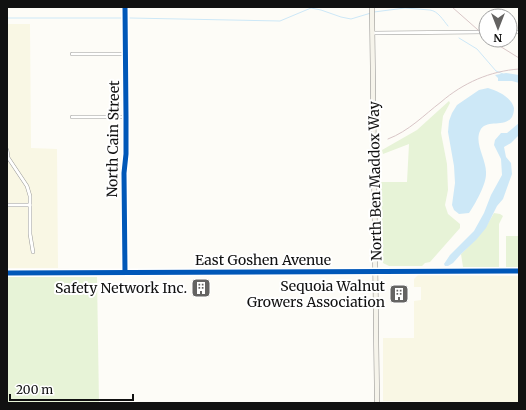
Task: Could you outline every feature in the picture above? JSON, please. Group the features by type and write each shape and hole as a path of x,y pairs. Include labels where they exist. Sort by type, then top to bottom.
{"main road":[{"name":"North Ben Maddox Way","path":"372,7 377,403"}],"street":[{"name":"North Cain Street","path":"125,272 124,173 126,154 126,7"},
{"path":"373,32 478,32"},
{"path":"72,54 126,54"},
{"path":"72,117 126,117"},
{"path":"7,150 7,156 27,186 30,196 30,234 33,252"},
{"path":"7,205 30,205"},
{"name":"East Goshen Avenue","path":"7,273 519,271"}],"shaded area":[{"path":"7,24 30,24 31,148 57,149 58,268 7,268"},
{"path":"418,275 519,276 519,403 383,401 383,338 414,338 414,301 421,300 421,287 414,287 414,279"}],"green space":[{"path":"449,101 450,103 443,116 441,133 447,164 448,190 445,205 448,214 460,224 460,228 430,262 425,263 422,266 389,266 383,263 381,182 407,182 409,144 383,154 382,150 417,130"},
{"path":"494,213 503,216 499,224 499,267 463,267 461,254 479,235"},
{"path":"506,236 519,236 519,267 506,267"},
{"path":"7,277 97,277 99,403 7,403"}],"water":[{"path":"506,73 519,75 519,83 512,81 498,81 498,78 495,75"},
{"path":"488,88 500,93 510,101 514,108 513,113 509,121 486,125 480,131 479,141 485,163 486,178 480,194 469,213 459,214 454,210 452,205 455,183 454,166 448,132 449,121 457,105 479,90"},
{"path":"519,123 519,135 511,143 504,147 506,157 511,163 512,174 503,199 497,206 486,228 476,240 453,263 445,266 444,264 450,255 474,231 502,175 501,159 494,145 495,140 501,133 507,133"}],"waterway":[{"path":"130,18 280,21 311,8 351,19 371,13"},
{"path":"374,12 405,8 430,10 438,14 448,26"},
{"path":"7,18 121,18"},
{"path":"459,38 477,49 496,71 503,74"}],"railway":[{"path":"452,7 478,30"},
{"path":"503,48 519,58"},
{"path":"388,139 403,132 458,89 487,75 519,69"}],"cycle path":[{"path":"125,7 125,272"},
{"path":"7,273 519,271"}],"place":[{"name":"Safety Network Inc.","path":"201,288"},
{"name":"Sequoia Walnut Growers Association","path":"399,294"}]}
